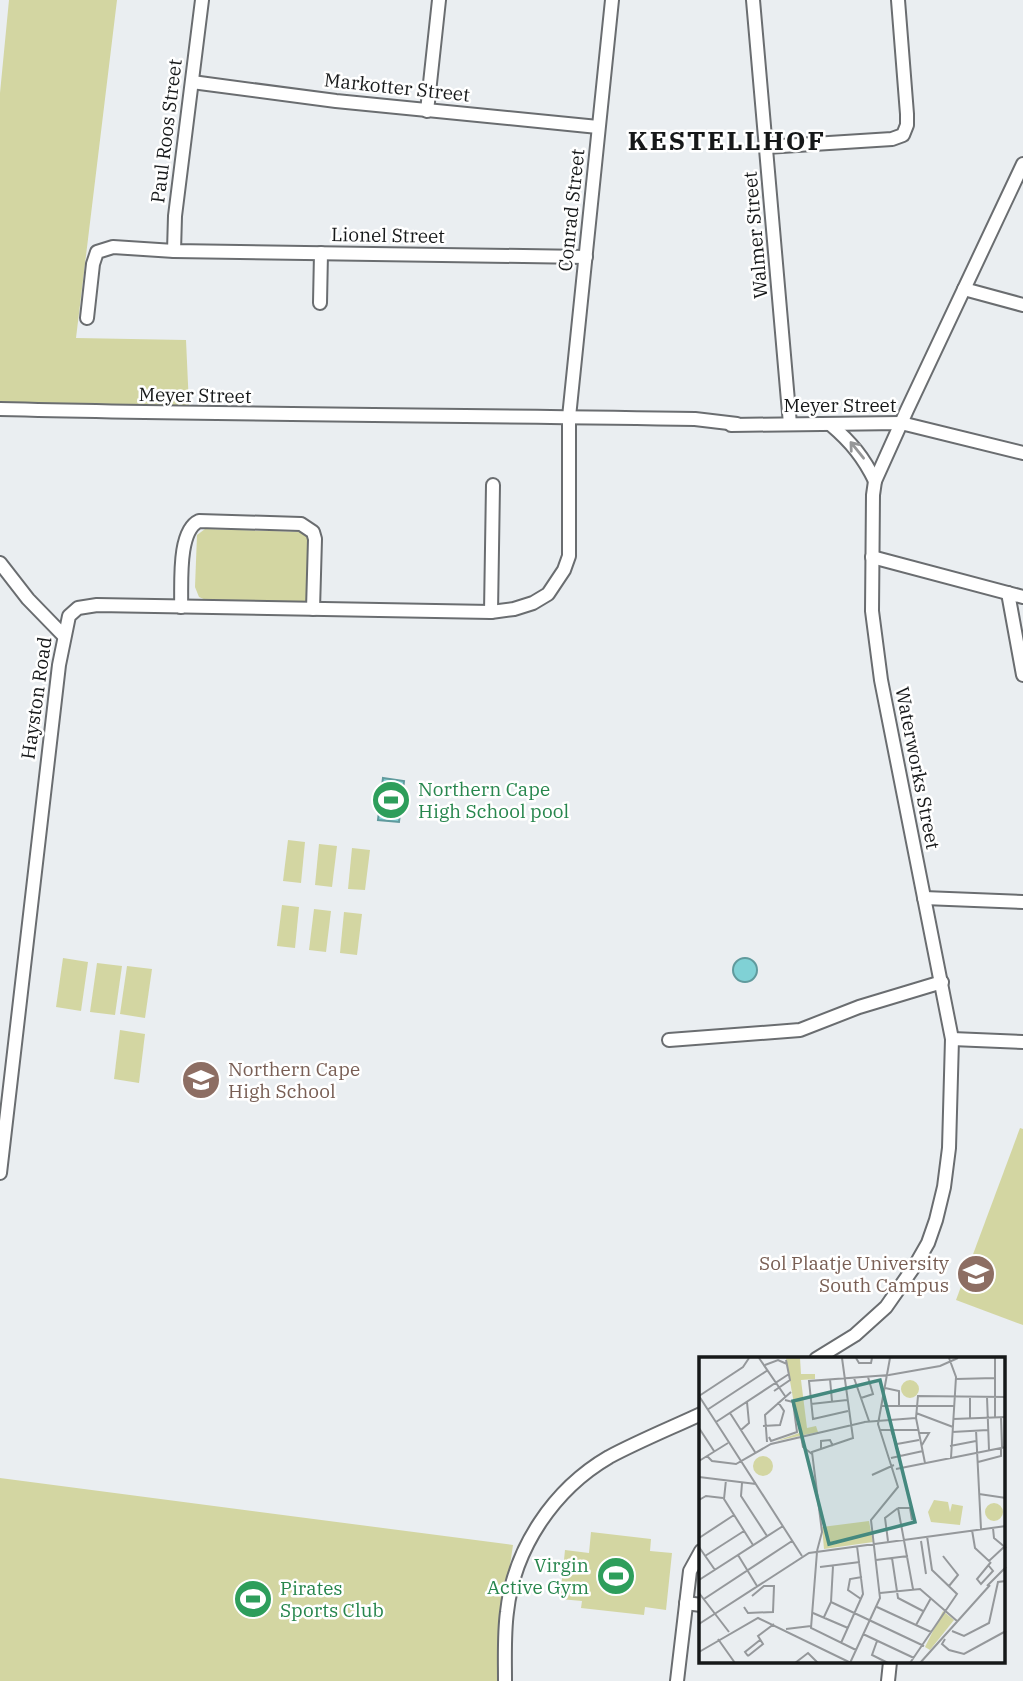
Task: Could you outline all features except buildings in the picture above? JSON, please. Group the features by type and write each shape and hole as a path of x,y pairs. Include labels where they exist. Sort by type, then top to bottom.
{"street":[{"name":"Paul Roos Street","path":"174,251 175,216 202,0"},
{"path":"426,111 439,0"},
{"name":"Conrad Street","path":"569,421 612,0"},
{"name":"Walmer Street","path":"753,0 790,424"},
{"path":"766,147 892,139 903,135 907,114 898,0"},
{"name":"Markotter Street","path":"192,82 426,111 598,127"},
{"name":"Waterworks Street","path":"819,1357 855,1335 886,1307 902,1286 928,1243 944,1187 949,1149 951,1039 881,680 872,611 875,481 1023,164"},
{"path":"88,317 93,264 97,252 113,247 174,251"},
{"name":"Lionel Street","path":"174,251 586,257"},
{"path":"320,303 321,253"},
{"path":"964,289 1023,305"},
{"name":"Meyer Street","path":"0,409 389,416 408,422 453,419 712,426 901,423 1023,453"},
{"name":"Hayston Road","path":"0,1172 30,901 64,636 69,616 83,606 491,612 533,603 548,594 564,570 569,556 569,421"},
{"path":"831,425 857,450 875,481"},
{"path":"491,612 493,485"},
{"path":"181,607 186,536 192,524 199,521 289,522 307,527 313,532 315,539 313,609"},
{"path":"872,557 1023,597"},
{"path":"0,563 28,599 64,636"},
{"path":"1008,593 1023,675"},
{"path":"924,898 1023,902"},
{"path":"669,1040 800,1030 870,1003 942,982"},
{"path":"951,1039 1023,1042"},
{"path":"505,1681 507,1611 511,1588 519,1562 543,1518 573,1485 609,1457 699,1414"},
{"path":"677,1681 690,1571 699,1555"},
{"path":"686,1603 699,1605"}],"green space":[{"path":"9,0 117,0 76,338 186,340 189,406 0,402 0,93"},
{"path":"205,529 309,532 309,599 302,603 206,600 199,597 195,587 197,535"},
{"path":"288,840 305,842 301,883 283,881"},
{"path":"319,844 337,846 332,887 315,885"},
{"path":"352,848 370,850 365,890 348,889"},
{"path":"282,905 299,907 295,948 277,946"},
{"path":"314,909 331,911 326,952 309,950"},
{"path":"344,912 362,914 357,955 340,953"},
{"path":"63,958 88,962 81,1011 56,1007"},
{"path":"97,963 122,966 115,1015 90,1012"},
{"path":"127,966 152,969 145,1018 120,1014"},
{"path":"120,1030 145,1034 139,1083 114,1079"},
{"path":"1020,1128 1023,1129 1023,1325 956,1300"},
{"name":"Pirates Sports Club","path":"0,1478 513,1545 500,1634 498,1681 0,1681"},
{"name":"Virgin Active Gym","path":"591,1532 651,1539 650,1551 672,1553 666,1610 645,1607 644,1615 581,1608 582,1601 560,1599 565,1550 589,1553"}],"water":[{"name":"Northern Cape High School pool","path":"383,778 404,781 399,822 378,820"},
{"path":"745,958 754,961 757,970 754,979 745,982 736,979 733,970 736,961"}],"place":[{"name":"Northern Cape High School pool","path":"391,800"},
{"name":"Northern Cape High School","path":"201,1080"},
{"name":"Sol Plaatje University South Campus","path":"976,1274"},
{"name":"Virgin Active Gym","path":"616,1576"},
{"name":"Pirates Sports Club","path":"253,1599"}],"district":[{"name":"KESTELLHOF","path":"727,141"}]}
